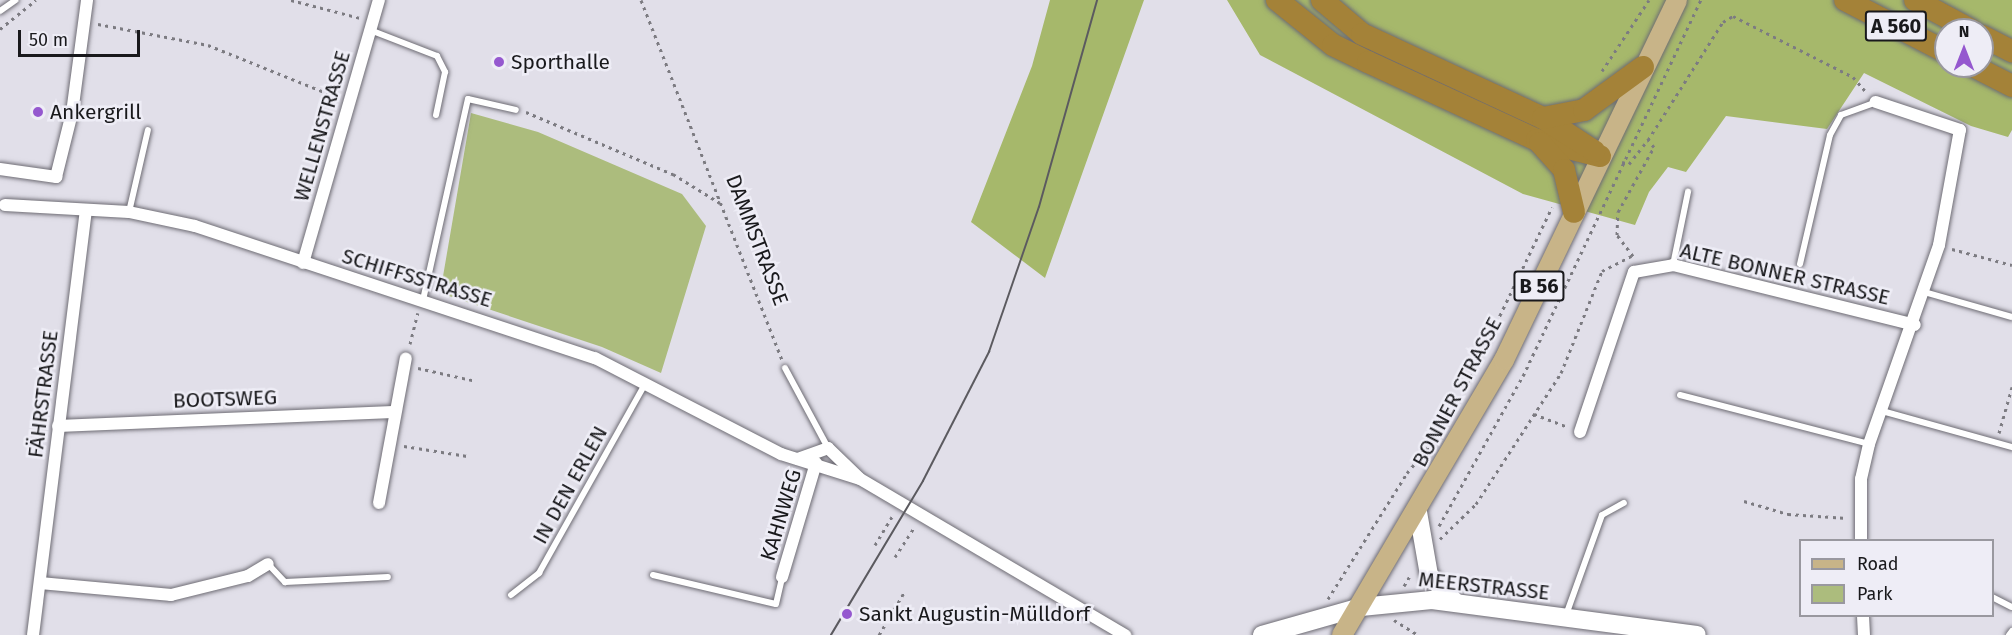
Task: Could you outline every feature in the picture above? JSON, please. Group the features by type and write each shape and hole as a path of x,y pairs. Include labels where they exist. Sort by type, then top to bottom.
{"highway":[{"path":"1277,0 1334,45 1540,129 1600,156"},
{"path":"1322,0 1362,34 1540,129 1564,170 1574,212"},
{"name":"A 560","path":"1845,0 1934,46"},
{"name":"A 560","path":"1915,0 1949,18"},
{"path":"1994,42 2012,51"},
{"path":"1540,129 1584,110 1643,67"},
{"path":"1994,77 2012,86"}],"main road":[{"name":"BONNER STRASSE","path":"1342,635 1418,512 1504,360 1600,156 1677,0"}],"street":[{"path":"0,170 56,177 72,113 87,0"},
{"name":"WELLENSTRASSE","path":"303,263 379,0"},
{"name":"ALTE BONNER STRASSE","path":"1862,539 1861,479 1869,444 1915,325 1939,246 1960,130 1876,102"},
{"name":"SCHIFFSSTRASSE","path":"5,205 129,212 195,226 303,263 542,338 646,382 798,459 816,463"},
{"name":"FÄHRSTRASSE","path":"33,635 86,210"},
{"name":"ALTE BONNER STRASSE","path":"1580,432 1634,272 1673,265 1915,325"},
{"path":"379,503 387,443 405,361"},
{"name":"BOOTSWEG","path":"58,426 393,412"},
{"path":"798,459 828,448 860,479"},
{"path":"816,463 860,479 1125,635"},
{"name":"KAHNWEG","path":"782,577 816,463"},
{"path":"1418,512 1428,575 1455,602"},
{"path":"40,583 171,595 248,576 268,564"},
{"name":"MEERSTRASSE","path":"1262,635 1361,607 1455,602 1697,635"},
{"path":"1863,617 1864,635"}],"lane":[{"path":"0,11 16,0"},
{"path":"372,26 437,56 445,72 436,115"},
{"path":"423,300 468,99 516,110"},
{"name":"ALTE BONNER STRASSE","path":"1800,264 1830,135 1841,115 1876,102"},
{"path":"129,212 148,130"},
{"path":"1673,265 1688,192"},
{"path":"1924,292 2012,317"},
{"path":"785,368 828,448"},
{"name":"IN DEN ERLEN","path":"511,595 539,573 646,382"},
{"path":"1680,395 1869,444"},
{"path":"1882,411 2012,447"},
{"name":"MEERSTRASSE","path":"1565,618 1602,515 1624,503"},
{"path":"268,564 285,582 388,577"},
{"path":"653,575 776,604 782,577"},
{"path":"1994,598 2012,607"},
{"path":"2009,635 2012,631"}],"path":[{"path":"0,28 36,0"},
{"path":"291,0 372,26"},
{"name":"DAMMSTRASSE","path":"641,0 785,368"},
{"path":"1600,75 1649,0"},
{"path":"1642,258 1631,256 1602,271 1561,374 1476,504 1432,547 1441,520 1523,376 1612,181 1701,0"},
{"path":"1622,162 1629,164 1648,140 1723,22 1733,16 1853,77 1876,102"},
{"path":"84,22 208,45 348,102"},
{"path":"516,110 673,174 722,204"},
{"path":"1631,256 1617,236 1618,212 1654,147 1648,140"},
{"path":"1458,400 1554,200"},
{"path":"1939,246 2012,265"},
{"path":"423,300 405,361 476,381"},
{"path":"1996,443 2012,387"},
{"path":"1534,414 1580,432"},
{"path":"1324,605 1442,428"},
{"path":"387,443 467,456"},
{"path":"1744,501 1788,514 1861,519"},
{"path":"875,545 894,512"},
{"path":"895,557 916,524"},
{"path":"879,635 905,591"},
{"path":"1396,623 1418,635"}],"green space":[{"path":"1050,0 1144,0 1045,278 971,222 1032,66"},
{"path":"1227,0 2012,0 2012,130 2008,137 1971,126 1864,73 1827,129 1726,116 1686,172 1668,167 1649,192 1635,225 1523,194 1260,55"},
{"path":"471,113 538,132 682,194 706,226 661,373 602,347 449,296 441,288"}],"tram line":[{"path":"831,635 923,481 989,352 1039,207 1097,0"}],"place":[{"name":"Sporthalle","path":"499,62"},
{"name":"Ankergrill","path":"38,112"},
{"name":"Sankt Augustin-Mülldorf","path":"847,614"}]}
